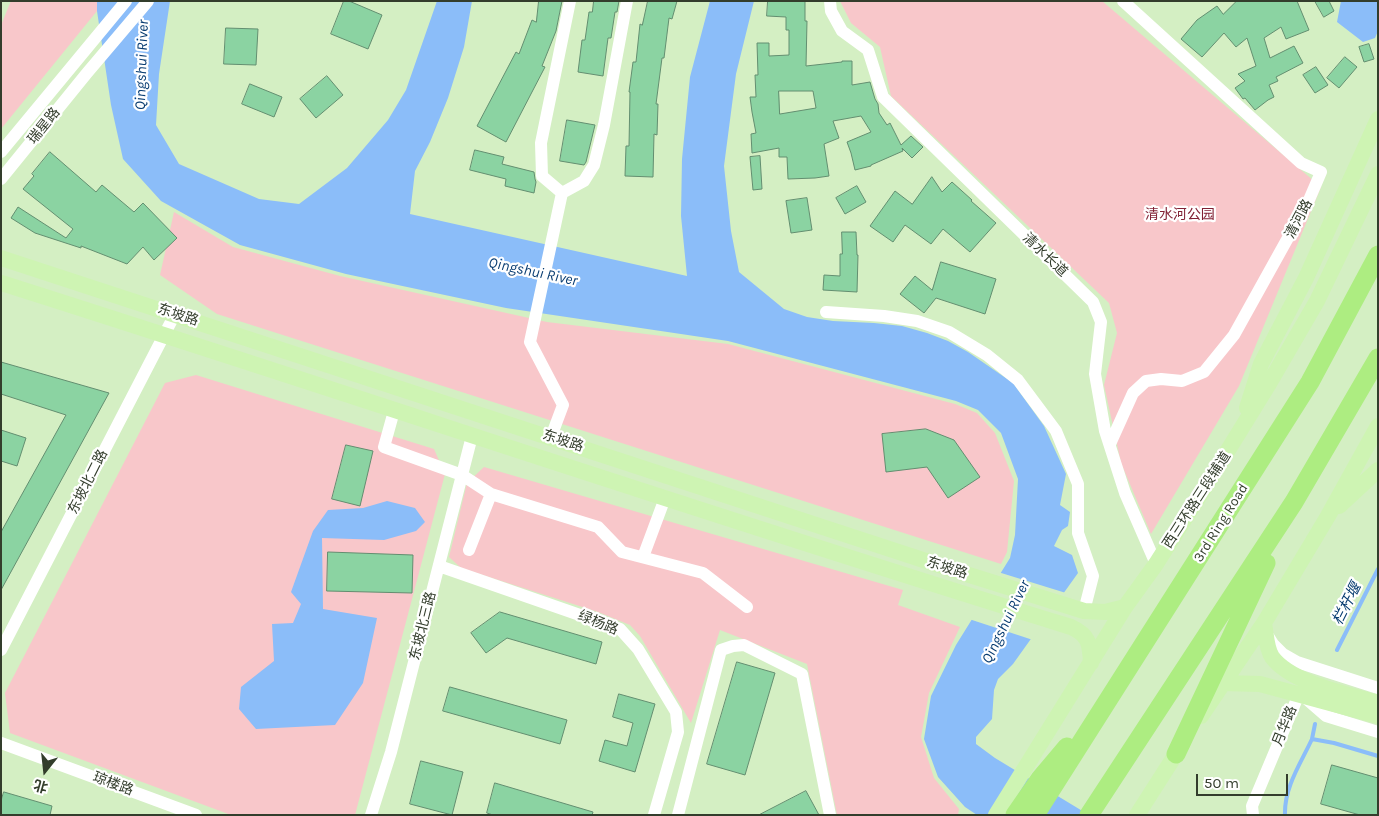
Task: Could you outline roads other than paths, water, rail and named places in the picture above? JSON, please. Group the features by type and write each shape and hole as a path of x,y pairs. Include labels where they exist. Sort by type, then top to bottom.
{"highway":[{"name":"3rd Ring Road","path":"1040,777 1109,699 1310,382 1378,255"},
{"path":"1091,812 1294,502 1378,358"},
{"path":"1176,754 1294,502"},
{"path":"1015,815 1040,777"},
{"path":"1035,815 1040,777"}],"main road":[{"path":"1238,434 1261,364 1306,278 1378,119"},
{"name":"西三环路三段辅道","path":"996,815 1040,777 1091,663 1125,607 1156,564 1270,382 1317,301 1378,174"},
{"name":"东坡路","path":"1,258 966,574 1078,608 1105,612 1125,607"},
{"name":"东坡路","path":"1,283 164,334 394,411 959,593 1071,627 1080,631 1086,638 1090,646 1091,663"},
{"path":"1137,815 1222,683 1265,628 1378,426"},
{"path":"1328,516 1378,470"},
{"path":"1071,627 1078,608"},
{"path":"1265,628 1271,656 1286,670 1307,682 1378,703"},
{"path":"1222,683 1260,684 1378,716"}],"street":[{"name":"瑞星路","path":"1,152 126,1"},
{"name":"瑞星路","path":"1,179 148,1"},
{"path":"562,193 542,176 541,143 570,1"},
{"path":"562,193 584,181 594,165 604,125 627,1"},
{"name":"清水长道","path":"830,1 832,11 842,31 868,50 883,97 1093,302 1101,322 1095,374 1105,431 1125,493 1156,564"},
{"name":"清河路","path":"1110,444 1133,393 1146,381 1161,378 1182,381 1204,372 1234,335 1309,200 1321,172 1300,163 1132,4"},
{"path":"551,437 563,405 530,342 562,193"},
{"path":"826,312 884,316 917,321 949,332 980,351 1018,380 1056,431 1078,484 1078,532 1093,576 1078,608"},
{"name":"东坡北二路","path":"1,650 175,314"},
{"path":"394,411 384,446 462,475 491,494 598,527 622,552 703,572 747,607"},
{"name":"东坡北三路","path":"371,815 391,752 472,436"},
{"path":"469,550 491,494"},
{"path":"643,557 666,498"},
{"name":"绿杨路","path":"439,566 620,629 638,649 676,712 678,732 654,815"},
{"path":"1265,628 1272,644 1283,654 1297,662 1378,688"},
{"path":"678,815 721,650 744,645 802,674 830,815"},
{"path":"1300,694 1326,716 1378,732"},
{"name":"月华路","path":"1253,815 1252,806 1300,694"},
{"name":"琼楼路","path":"1,743 196,815"}],"water":[{"name":"Qingshui River","path":"97,1 170,1 159,74 156,125 179,164 259,199 299,204 347,168 388,120 406,90 437,1 472,1 464,47 448,98 430,142 415,171 410,214 687,276 681,216 682,159 690,77 710,1 754,1 736,74 724,166 731,231 739,272 784,309 807,317 833,321 902,326 948,341 968,352 1013,383 1044,426 1066,474 1060,505 1070,512 1068,526 1062,530 1054,546 1072,555 1078,573 1013,664 998,679 994,690 992,719 976,737 976,744 995,758 1089,815 977,815 965,807 938,777 924,739 931,696 956,645 1010,558 1015,535 1018,479 1001,433 978,410 956,401 728,341 506,308 346,274 240,245 161,201 123,159 111,105"},
{"path":"1341,1 1378,1 1378,31 1375,38 1363,42 1337,22"},
{"path":"387,501 415,508 425,522 416,531 384,540 322,538 323,609 377,618 363,683 335,725 256,729 239,709 241,687 274,661 272,624 293,623 301,604 291,592 313,531 328,510 363,508"}],"waterway":[{"name":"栏杆堰","path":"1337,650 1378,569"},
{"name":"栏杆堰","path":"1312,739 1315,724"},
{"path":"1285,815 1285,805 1290,785 1312,739 1334,743 1378,756"}],"park label":[{"name":"清水河公园","path":"1180,215"}]}
